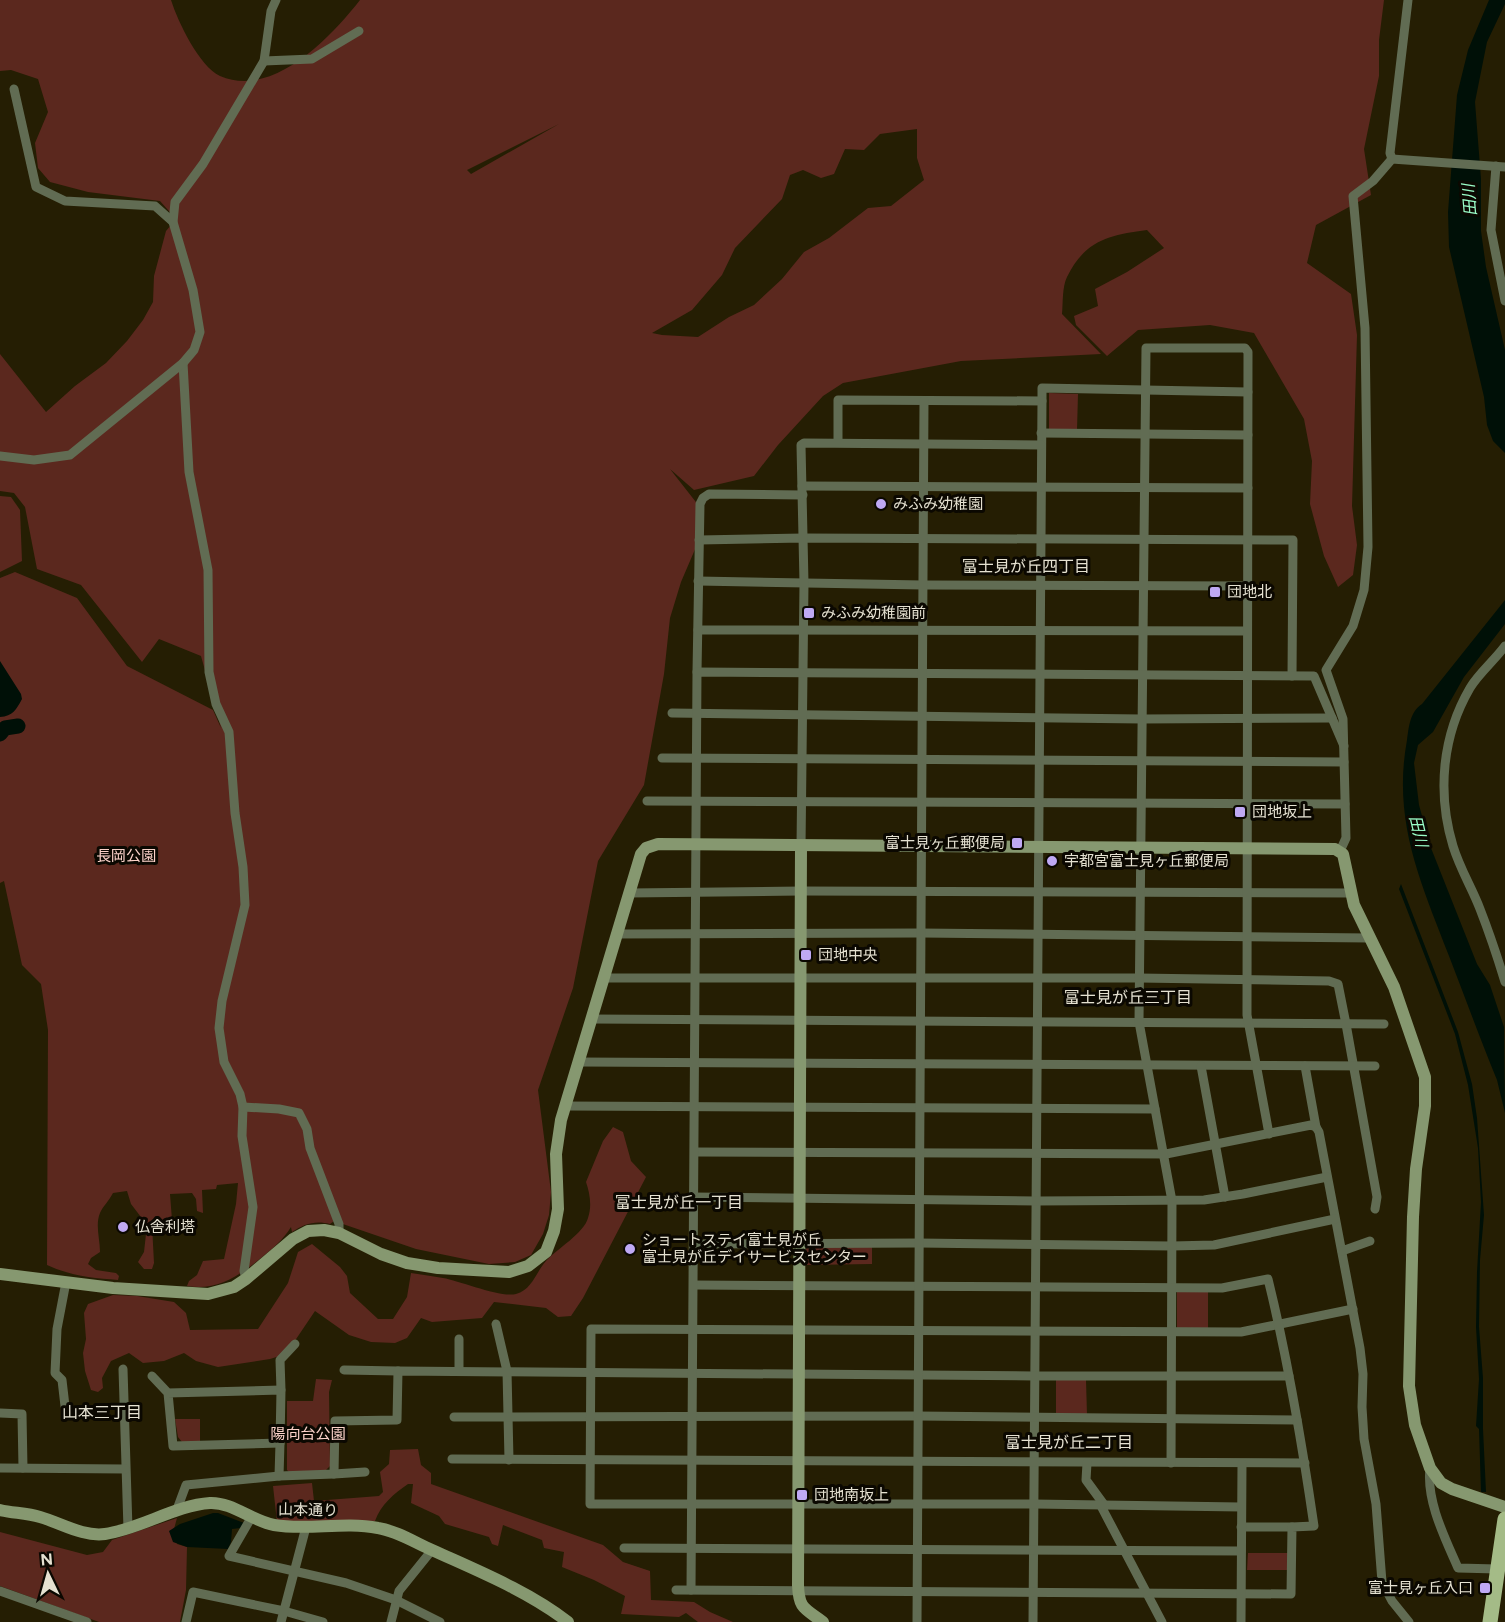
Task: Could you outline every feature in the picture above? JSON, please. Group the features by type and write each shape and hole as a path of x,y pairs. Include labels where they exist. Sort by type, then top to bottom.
{"main road":[{"path":"1490,1622 1505,1520"}],"street":[{"path":"0,456 34,460 70,455 183,363 194,351 200,332 193,290 173,222 176,202 203,164 264,61 271,11 276,0"},
{"path":"1392,159 1390,153 1408,0"},
{"path":"264,61 312,59 359,31"},
{"path":"14,89 36,187 65,201 155,206 173,222"},
{"path":"1392,159 1438,164 1498,166 1491,230 1505,301"},
{"path":"1340,851 1346,838 1343,719 1326,670 1353,626 1365,590 1368,547 1365,328 1353,196 1374,181 1392,159"},
{"path":"1171,1463 1172,1201 1139,1022 1146,348 1245,348 1248,352 1247,1023 1269,1134"},
{"path":"183,363 189,472 208,570 209,672 216,704 229,732 235,813 243,867 245,905 222,1001 219,1029 224,1062 240,1094 243,1107 242,1136 253,1207 244,1271 246,1279"},
{"path":"1033,1622 1042,388 1248,392"},
{"path":"838,442 838,400 1041,401"},
{"path":"917,1622 924,401"},
{"path":"1041,433 1248,435"},
{"path":"823,1622 802,1606 799,1602 798,1591 804,583 801,445 838,442 1041,445"},
{"path":"692,1590 697,672 700,504 703,498 709,494 924,487 1248,488"},
{"path":"699,540 803,538 1293,540 1292,676"},
{"path":"698,581 923,585 1248,586"},
{"path":"698,630 803,628 1247,631"},
{"path":"1505,646 1471,687 1452,725 1444,761 1444,789 1453,845 1465,880 1480,908 1505,982"},
{"path":"697,672 1314,676 1344,746"},
{"path":"672,713 1142,719 1332,718"},
{"path":"662,758 1344,762"},
{"path":"647,801 1141,805 1345,804"},
{"path":"0,1274 168,1293 208,1294 228,1289 246,1279 293,1239 308,1231 324,1230 339,1233 381,1254 407,1263 438,1268 509,1272 528,1266 546,1252 554,1231 558,1209 556,1154 561,1120 641,854 646,848 658,844 801,847 1335,849 1343,854 1354,905 1398,995 1425,1077 1425,1106 1416,1169 1413,1217 1409,1386 1415,1425 1430,1468 1441,1483 1505,1507"},
{"path":"629,893 801,891 1351,893"},
{"path":"617,934 921,933 1369,938"},
{"path":"604,978 1139,978 1329,981 1338,984 1347,1024 1377,1197 1375,1209"},
{"path":"591,1019 1384,1024"},
{"path":"579,1062 1375,1066"},
{"path":"1201,1066 1225,1197"},
{"path":"1305,1066 1316,1127 1320,1132 1363,1374 1364,1439 1376,1504 1383,1582 1392,1601 1409,1622"},
{"path":"565,1106 1155,1109"},
{"path":"243,1107 279,1109 299,1113 307,1129 310,1148 339,1224 339,1233"},
{"path":"695,1152 1163,1154 1311,1125 1316,1127"},
{"path":"694,1197 1172,1201 1225,1197 1327,1177"},
{"path":"694,1244 1214,1245 1335,1219"},
{"path":"1342,1251 1370,1241"},
{"path":"694,1285 1035,1286 1172,1289 1222,1288 1268,1279 1289,1376 1314,1526 1241,1527"},
{"path":"65,1406 62,1380 55,1373 57,1329 66,1282"},
{"path":"1241,1507 1034,1504 590,1504 591,1329 1241,1332 1353,1309"},
{"path":"496,1324 507,1371 509,1460"},
{"path":"459,1339 459,1371"},
{"path":"279,1476 280,1360 295,1344"},
{"path":"123,1369 128,1529"},
{"path":"344,1370 1289,1376"},
{"path":"334,1474 335,1421 397,1420 398,1371"},
{"path":"152,1376 168,1393 173,1446 280,1443"},
{"path":"168,1393 281,1390"},
{"path":"0,1413 22,1414 23,1468"},
{"path":"454,1417 918,1416 1297,1420"},
{"path":"452,1459 1305,1463"},
{"path":"1087,1462 1086,1480 1103,1506 1162,1622"},
{"path":"1241,1622 1242,1464"},
{"path":"0,1468 125,1469"},
{"path":"1430,1468 1429,1476 1438,1522 1458,1568 1497,1569"},
{"path":"176,1512 186,1485 279,1476 365,1472"},
{"name":"山本通り","path":"0,1510 42,1517 94,1534 128,1529 176,1512 213,1503 278,1526 377,1528 394,1533 473,1568 522,1593 568,1622"},
{"path":"251,1518 230,1556 346,1583 396,1600 440,1622"},
{"path":"281,1622 306,1527"},
{"path":"676,1590 1291,1594 1292,1527"},
{"path":"624,1548 1241,1551"},
{"path":"391,1622 399,1591 432,1550"},
{"path":"0,1591 69,1619 87,1622"},
{"path":"186,1622 193,1592 284,1611 322,1622"}],"green space":[{"name":"長岡公園","path":"0,0 171,0 184,31 204,63 220,76 240,81 260,79 280,72 299,60 333,31 360,0 1384,0 1379,40 1379,76 1364,149 1371,195 1316,225 1307,263 1351,294 1357,335 1352,506 1357,545 1353,575 1338,587 1324,556 1310,504 1312,461 1304,419 1254,333 1210,325 1138,330 1107,356 1076,325 1074,316 1098,306 1095,289 1164,248 1147,230 1110,237 1090,247 1074,265 1065,281 1062,314 1101,354 961,361 843,383 823,396 778,445 754,476 694,490 670,469 699,506 696,547 681,582 670,618 664,674 644,785 598,861 573,988 538,1090 551,1192 549,1215 543,1234 531,1255 515,1262 489,1264 416,1249 334,1221 330,1224 305,1225 292,1232 291,1227 265,1255 236,1276 218,1284 187,1286 189,1281 197,1275 203,1261 224,1259 236,1204 238,1183 217,1185 216,1189 202,1190 203,1213 197,1211 196,1199 192,1193 170,1194 172,1220 152,1225 154,1263 152,1269 144,1269 138,1262 144,1252 147,1225 131,1204 127,1191 113,1193 101,1210 99,1218 100,1252 91,1258 88,1264 96,1270 116,1273 119,1276 118,1280 82,1276 56,1269 47,1265 48,1030 41,984 22,965 4,881 0,883 0,578 15,572 77,598 127,666 213,710 221,728 201,656 159,639 142,662 81,585 37,569 25,507 14,493 0,491 0,354 46,412 106,363 143,320 153,302 154,276 166,231 176,219 160,201 88,192 50,182 38,168 35,143 48,112 38,79 11,70 0,71","holes":["559,124 471,174 467,170","917,129 917,158 924,180 891,206 868,208 829,238 804,252 782,279 754,305 729,317 698,337 652,333 692,310 722,275 735,248 782,199 790,175 803,170 821,178 834,174 845,149 864,150 880,134"]},
{"path":"1049,393 1078,394 1077,430 1049,429"},
{"path":"0,496 11,497 20,510 22,561 0,572"},
{"path":"613,1127 623,1132 631,1161 646,1177 583,1298 571,1316 558,1317 546,1308 494,1302 482,1318 432,1322 421,1318 407,1338 395,1343 371,1342 349,1335 315,1311 286,1354 270,1359 218,1367 196,1361 184,1353 164,1361 143,1363 129,1353 111,1361 102,1378 103,1388 98,1392 91,1390 85,1371 83,1353 86,1339 84,1313 88,1304 113,1295 137,1296 174,1302 186,1313 190,1330 258,1329 288,1283 298,1252 312,1244 340,1267 347,1276 350,1293 378,1319 393,1319 407,1297 411,1273 443,1278 501,1294 521,1292 530,1285 546,1261 585,1224 590,1204 586,1182 603,1141"},
{"path":"809,1246 872,1246 872,1264 807,1265 806,1249"},
{"path":"1177,1292 1208,1292 1208,1328 1177,1328"},
{"name":"陽向台公園","path":"316,1379 332,1380 329,1392 330,1466 326,1470 291,1474 287,1470 287,1401 313,1401"},
{"path":"1056,1380 1086,1380 1087,1415 1056,1414"},
{"path":"175,1419 200,1419 200,1442 182,1442 178,1437"},
{"path":"418,1449 421,1465 431,1473 431,1484 603,1545 623,1562 650,1571 651,1600 694,1602 733,1622 698,1622 686,1613 679,1617 621,1614 625,1596 562,1567 564,1552 544,1548 542,1540 503,1525 498,1546 492,1544 489,1537 445,1524 439,1516 411,1503 413,1484 408,1484 388,1500 375,1521 277,1522 273,1486 312,1483 314,1501 379,1496 383,1492 380,1472 389,1464 390,1450"},
{"path":"177,1518 174,1529 177,1544 187,1547 186,1590 180,1622 99,1622 0,1586 0,1532 87,1555 103,1552 112,1540"},
{"path":"1248,1553 1288,1553 1288,1570 1247,1570"}],"water":[{"name":"田川","path":"1489,0 1505,0 1505,4 1487,42 1475,102 1481,179 1481,231 1486,267 1505,350 1505,453 1493,441 1487,425 1484,397 1449,247 1448,212 1457,95 1468,50"},
{"name":"田川","path":"1505,600 1505,624 1464,677 1433,732 1418,745 1414,763 1419,805 1431,848 1477,964 1490,985 1504,1027 1505,1113 1497,1080 1419,877 1406,825 1403,770 1408,730 1415,711"},
{"path":"0,661 22,699 14,712 0,717"},
{"path":"1401,884 1458,1032 1472,1084 1477,1118 1484,1215 1480,1260 1479,1327 1483,1378 1486,1492 1481,1492 1479,1429 1476,1426 1479,1379 1476,1327 1477,1272 1481,1202 1478,1148 1468,1085 1455,1034 1399,889"},
{"path":"213,1513 244,1523 241,1528 232,1529 228,1549 187,1547 173,1542 169,1531 180,1524"}],"waterway":[{"path":"0,734 5,728 18,726"}],"place":[{"name":"みふみ幼稚園","path":"881,504"},
{"name":"団地北","path":"1215,592"},
{"name":"みふみ幼稚園前","path":"809,613"},
{"name":"団地坂上","path":"1240,812"},
{"name":"富士見ヶ丘郵便局","path":"1017,843"},
{"name":"宇都宮富士見ヶ丘郵便局","path":"1052,861"},
{"name":"団地中央","path":"806,955"},
{"name":"仏舎利塔","path":"123,1227"},
{"name":"ショートステイ富士見が丘 富士見が丘デイサービスセンター","path":"630,1249"},
{"name":"団地南坂上","path":"802,1495"},
{"name":"富士見ヶ丘入口","path":"1485,1588"}],"district":[{"name":"富士見が丘四丁目","path":"1026,566"},
{"name":"富士見が丘三丁目","path":"1128,997"},
{"name":"富士見が丘一丁目","path":"679,1202"},
{"name":"山本三丁目","path":"102,1412"},
{"name":"富士見が丘二丁目","path":"1069,1442"}]}
